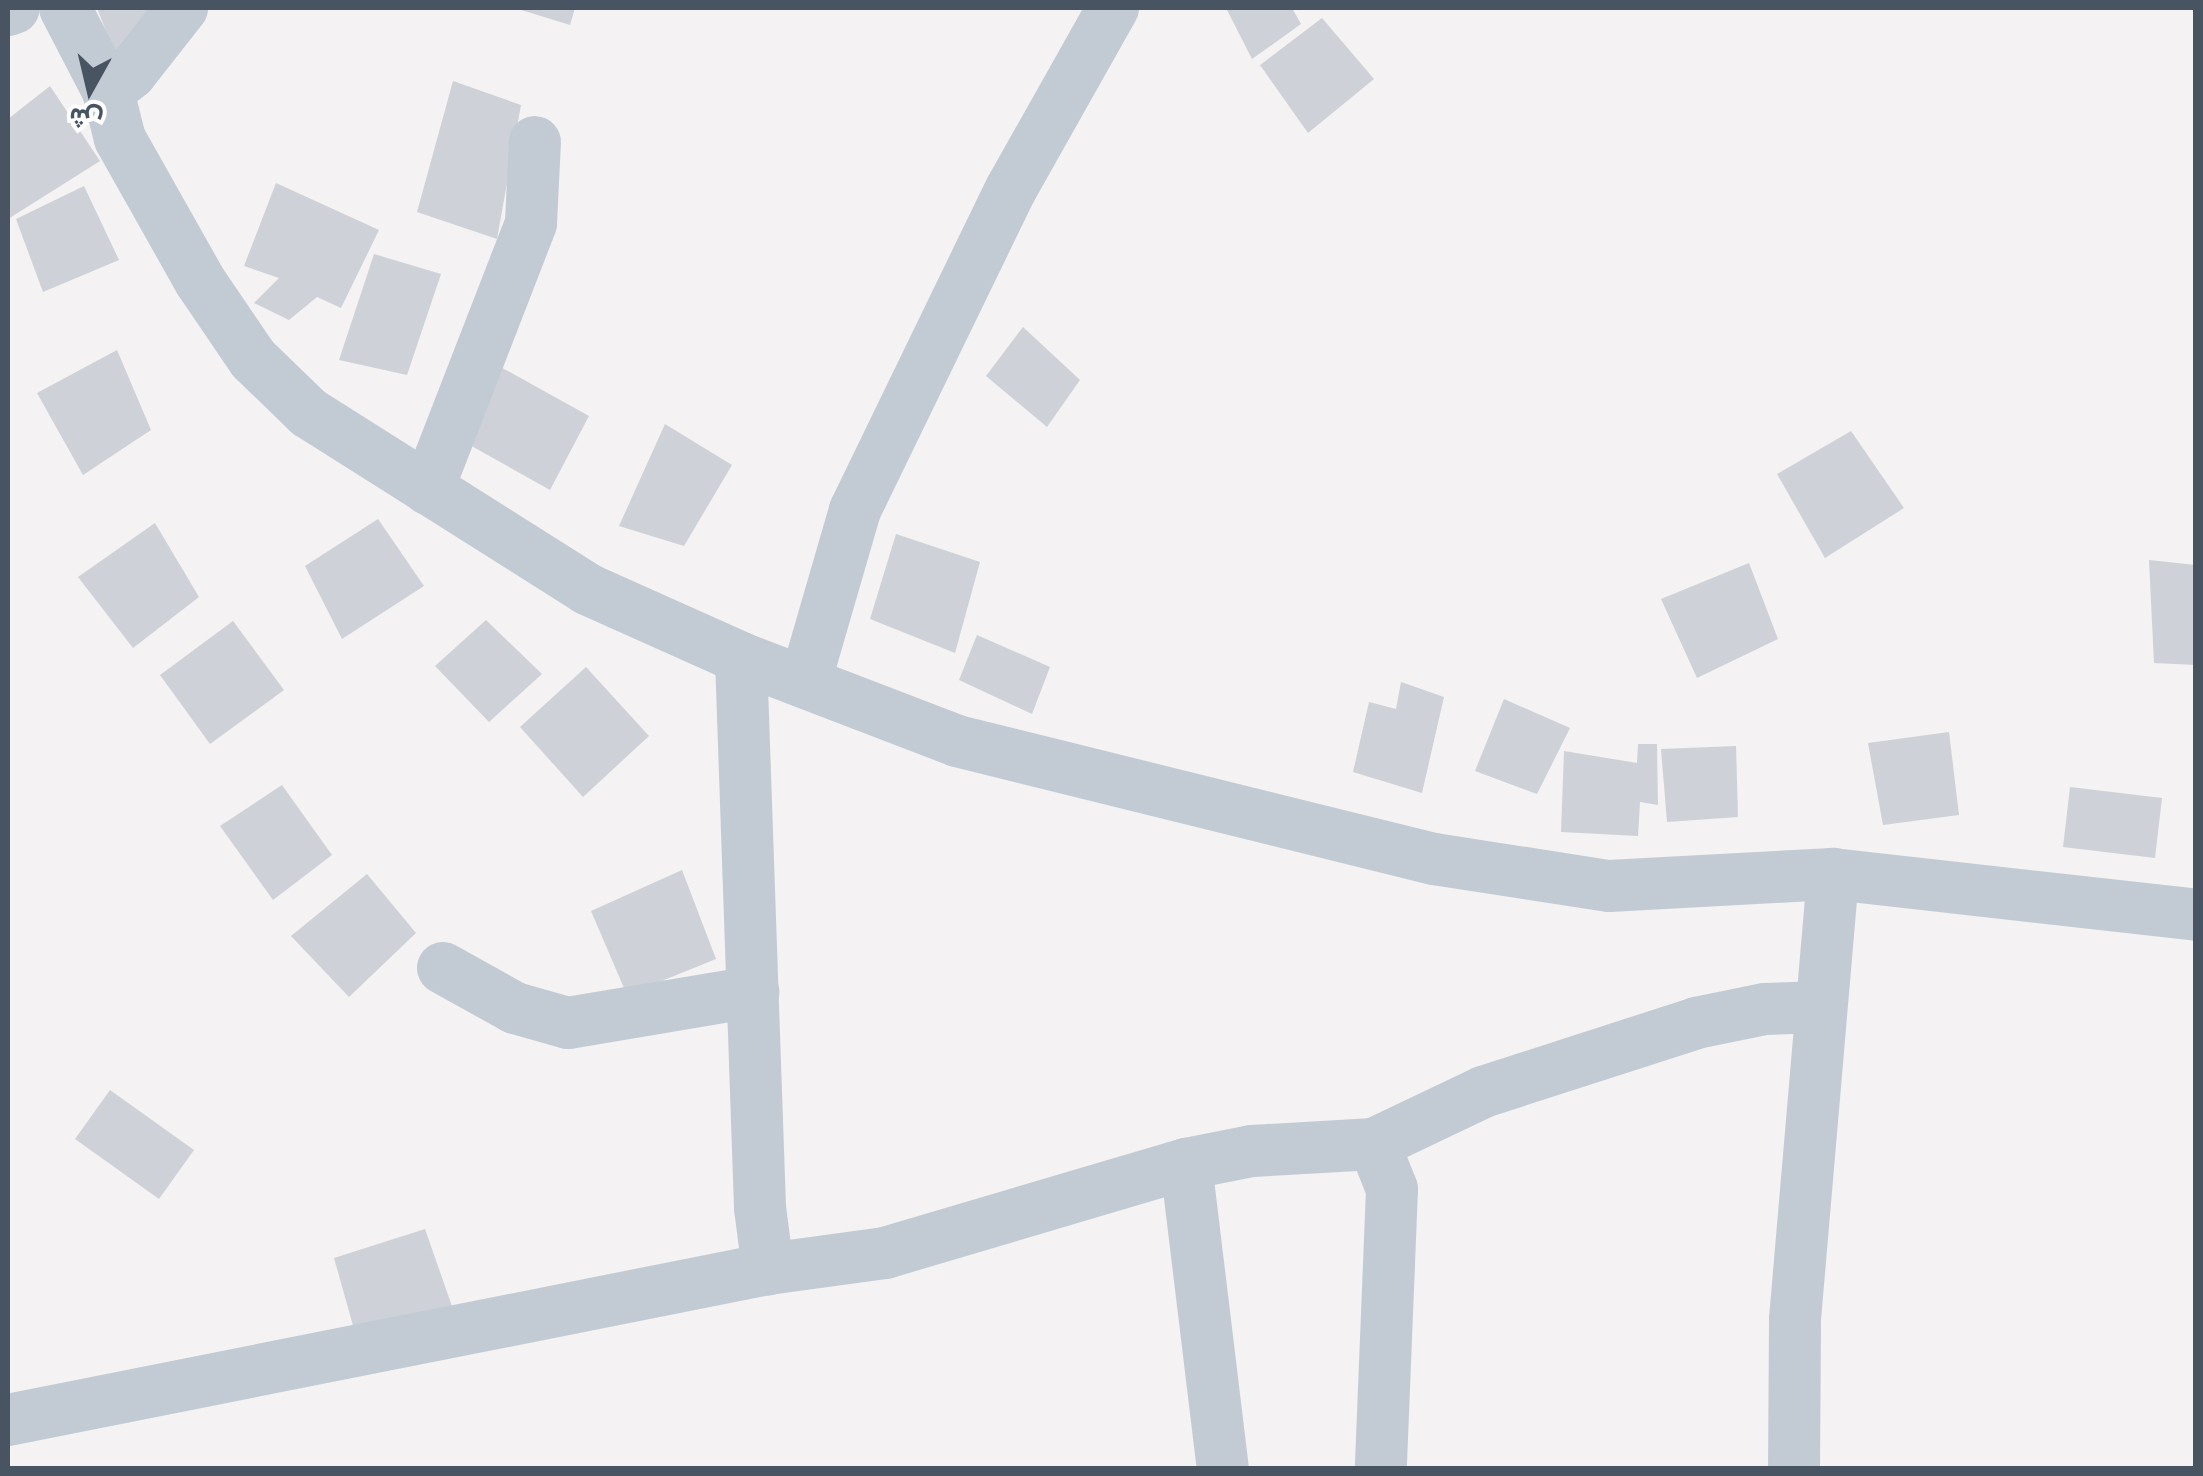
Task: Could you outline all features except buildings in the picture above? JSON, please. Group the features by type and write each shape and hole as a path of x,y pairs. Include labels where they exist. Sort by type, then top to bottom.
{"street":[{"path":"8,10 14,8"},
{"path":"66,8 108,91 120,139 200,281 254,359 309,413 588,589 741,658 806,678 957,741 1434,859 1609,886 1833,874 2196,915"},
{"path":"108,91 130,73 182,8"},
{"path":"806,678 855,510 1011,188 1113,8"},
{"path":"428,490 531,222 535,142"},
{"path":"741,658 768,1269"},
{"path":"1794,1468 1794,1319 1833,874"},
{"path":"443,968 515,1008 568,1023 753,992"},
{"path":"8,1420 768,1269 884,1252 1186,1164 1252,1151 1374,1144 1484,1092 1696,1023 1747,1011 1821,1007"},
{"path":"1374,1144 1392,1188 1380,1468"},
{"path":"1186,1164 1224,1468"}]}
